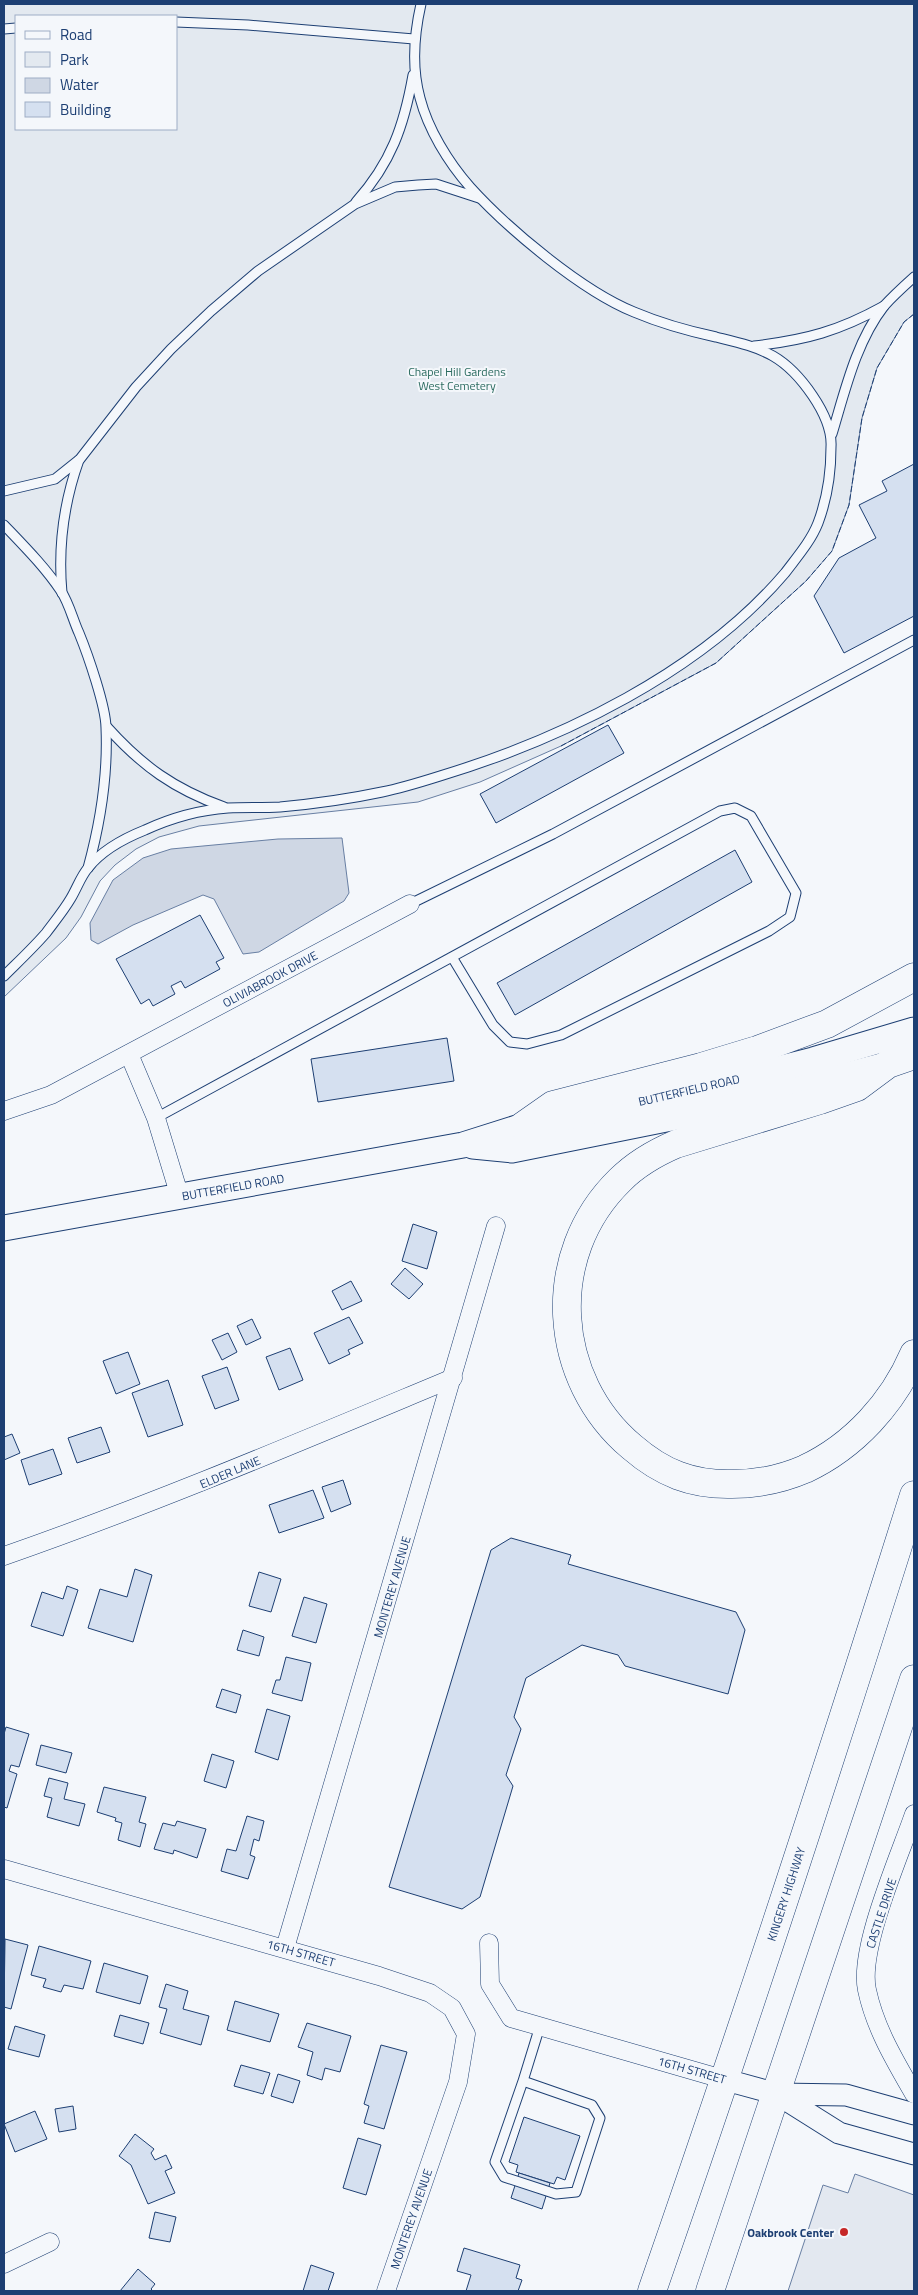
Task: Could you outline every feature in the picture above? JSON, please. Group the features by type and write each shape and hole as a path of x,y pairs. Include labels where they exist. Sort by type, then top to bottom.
{"highway":[{"path":"523,1126 553,1105 701,1067 757,1050 818,1027 914,977"},
{"name":"BUTTERFIELD ROAD","path":"888,1064 914,1055"},
{"path":"888,1064 856,1087 676,1144 654,1154 635,1167 614,1186 588,1222 576,1253 567,1294 567,1328 575,1364 588,1395 602,1418 615,1432 652,1464 684,1479 716,1484 752,1484 792,1474 824,1460 851,1441 877,1413 896,1388 914,1354"},
{"name":"KINGERY HIGHWAY","path":"652,2291 726,2080 838,1738 914,1495"},
{"path":"710,2291 914,1679"},
{"path":"842,1896 914,1706"}],"main road":[{"name":"BUTTERFIELD ROAD","path":"4,1228 463,1145 523,1126 712,1086 813,1060 914,1030"},
{"name":"BUTTERFIELD ROAD","path":"463,1145 512,1150 721,1108 888,1064"}],"street":[{"name":"OLIVIABROOK DRIVE","path":"4,1111 51,1095 410,904"},
{"path":"129,1054 156,1118 180,1197"},
{"name":"MONTEREY AVENUE","path":"285,1948 496,1226"},
{"name":"ELDER LANE","path":"4,1556 106,1521 191,1488 453,1378"},
{"name":"CASTLE DRIVE","path":"914,1814 909,1845 873,1931 866,1961 866,1988 878,2027 914,2094"},
{"name":"16TH STREET","path":"4,1869 285,1948 430,1994 452,2008 466,2034 458,2082 436,2146"},
{"name":"16TH STREET","path":"489,1943 490,1984 512,2018 777,2094 846,2095 914,2114"},
{"name":"16TH STREET","path":"777,2094 839,2133 914,2154"},
{"name":"MONTEREY AVENUE","path":"386,2291 436,2146"},
{"path":"4,2264 50,2242"}],"lane":[{"path":"421,4 414,39 415,68 420,98 433,131 450,160 470,186 544,255 588,287 630,311 677,327 754,346 779,359 801,382 820,407 832,434"},
{"path":"178,22 248,25 414,39"},
{"path":"355,204 376,180 392,150 407,113 415,68"},
{"path":"4,491 55,479 80,459 136,387 171,349 211,311 258,272 355,204 395,187 436,184 453,188 484,200"},
{"path":"88,868 114,845 146,829 187,814 226,808 280,807 391,790 479,764 582,722 680,664 730,628 767,594 801,553 818,525 831,464 832,434 854,366 868,333 884,306 914,277"},
{"path":"754,346 820,335 851,324 884,306"},
{"path":"62,593 60,570 62,537 73,477 80,459"},
{"path":"4,525 43,567 62,593 83,643 106,727 97,837 88,868 68,903 42,937 4,976"},
{"path":"410,904 553,834 914,640"},
{"path":"106,727 127,750 155,773 191,794 226,808"},
{"path":"156,1118 720,811 735,808 751,816 796,892 790,917 768,931 561,1035 527,1044 510,1042 493,1024 452,957"},
{"path":"523,2081 592,2105 600,2118 576,2192 556,2194 504,2177 495,2162 540,2026"}],"green space":[{"name":"Chapel Hill Gardens West Cemetery","path":"4,4 914,4 914,314 904,322 877,368 862,418 849,505 832,551 806,581 716,663 561,746 480,782 418,802 199,826 159,837 136,849 115,865 100,881 81,917 66,938 4,997"}],"shaded area":[{"name":"Oakbrook Center","path":"855,2174 914,2195 914,2291 788,2291 823,2185 848,2193"}],"water":[{"path":"342,838 349,893 344,901 259,952 243,954 214,899 203,895 133,925 98,944 91,940 90,923 113,880 143,858 171,849 278,839"}],"building":[{"path":"914,464 914,616 844,653 814,596 839,558 876,538 859,505 887,491 882,481"},
{"path":"608,725 624,753 496,823 480,794"},
{"path":"735,850 752,882 515,1015 497,983"},
{"path":"200,915 224,958 216,962 220,969 185,988 181,981 171,986 175,994 153,1006 149,999 141,1004 116,959"},
{"path":"447,1038 454,1081 318,1102 311,1059"},
{"path":"413,1224 437,1232 427,1269 402,1261"},
{"path":"405,1268 423,1284 409,1299 391,1284"},
{"path":"351,1281 362,1301 342,1310 332,1291"},
{"path":"349,1317 363,1343 348,1350 350,1354 329,1364 314,1333"},
{"path":"252,1319 261,1338 246,1345 237,1326"},
{"path":"228,1333 237,1352 222,1360 212,1340"},
{"path":"290,1348 303,1380 279,1390 266,1357"},
{"path":"128,1352 140,1384 116,1394 103,1361"},
{"path":"227,1367 239,1400 215,1409 202,1376"},
{"path":"168,1380 183,1425 148,1437 132,1393"},
{"path":"101,1427 110,1452 77,1463 68,1438"},
{"path":"12,1434 20,1453 4,1460 4,1437"},
{"path":"53,1449 62,1474 29,1485 21,1460"},
{"path":"343,1480 351,1504 331,1512 322,1487"},
{"path":"313,1490 324,1518 279,1533 269,1505"},
{"path":"511,1538 571,1555 568,1564 736,1612 745,1630 728,1694 625,1666 618,1655 582,1645 526,1678 514,1717 521,1729 506,1775 513,1786 480,1897 462,1909 389,1887 491,1550"},
{"path":"135,1569 152,1575 133,1642 88,1628 100,1589 127,1597"},
{"path":"259,1572 281,1579 271,1612 249,1606"},
{"path":"67,1586 78,1590 63,1636 31,1626 42,1592 63,1599"},
{"path":"304,1597 327,1604 316,1643 292,1636"},
{"path":"243,1630 264,1637 259,1656 237,1650"},
{"path":"286,1657 311,1663 302,1701 272,1693 276,1680 280,1680"},
{"path":"222,1689 241,1695 236,1713 216,1707"},
{"path":"267,1709 290,1716 278,1760 255,1752"},
{"path":"6,1727 29,1734 19,1767 11,1765 9,1771 17,1774 7,1808 4,1807 4,1734"},
{"path":"41,1745 72,1753 66,1773 36,1765"},
{"path":"212,1754 234,1761 226,1788 204,1781"},
{"path":"49,1778 68,1783 64,1799 85,1804 79,1826 47,1817 52,1798 44,1796"},
{"path":"104,1787 146,1797 139,1822 146,1824 140,1847 118,1840 122,1823 115,1821 116,1818 97,1812"},
{"path":"247,1816 264,1821 259,1841 254,1839 250,1855 255,1857 248,1879 221,1871 227,1849 236,1851"},
{"path":"177,1821 206,1829 197,1858 174,1850 173,1854 154,1849 163,1823 175,1826"},
{"path":"5,1939 28,1945 11,2009 4,2007"},
{"path":"39,1946 91,1961 83,1989 64,1985 61,1992 43,1987 46,1979 31,1975"},
{"path":"104,1963 148,1976 140,2004 96,1992"},
{"path":"166,1984 188,1991 183,2009 209,2016 201,2045 160,2033 167,2009 159,2007"},
{"path":"235,2001 279,2014 270,2042 227,2030"},
{"path":"120,2015 149,2023 143,2044 114,2036"},
{"path":"307,2023 351,2036 340,2072 325,2068 322,2080 307,2075 313,2052 298,2047"},
{"path":"15,2026 45,2035 39,2057 8,2049"},
{"path":"381,2045 407,2052 384,2129 364,2123 369,2106 364,2104"},
{"path":"241,2065 270,2073 263,2094 234,2086"},
{"path":"278,2074 300,2081 293,2103 271,2096"},
{"path":"73,2106 76,2129 59,2132 55,2109"},
{"path":"35,2111 47,2139 15,2152 4,2124"},
{"path":"524,2117 580,2136 565,2180 557,2177 554,2184 519,2173 516,2172 518,2165 509,2162"},
{"path":"135,2134 154,2149 151,2153 155,2160 166,2155 172,2168 165,2171 175,2193 148,2204 131,2165 119,2156"},
{"path":"358,2138 381,2145 366,2195 343,2188"},
{"path":"519,2173 550,2183 542,2209 511,2198"},
{"path":"155,2212 176,2217 170,2242 149,2238"},
{"path":"464,2248 520,2265 516,2278 522,2280 518,2291 466,2291 471,2275 457,2271"},
{"path":"311,2265 334,2273 328,2291 303,2291"},
{"path":"138,2269 155,2284 151,2289 153,2291 120,2291"}],"fence":[{"path":"561,746 716,663 806,581 832,551 849,505 862,418 877,368 904,322 914,314"}],"place":[{"name":"Oakbrook Center","path":"844,2232"}]}
